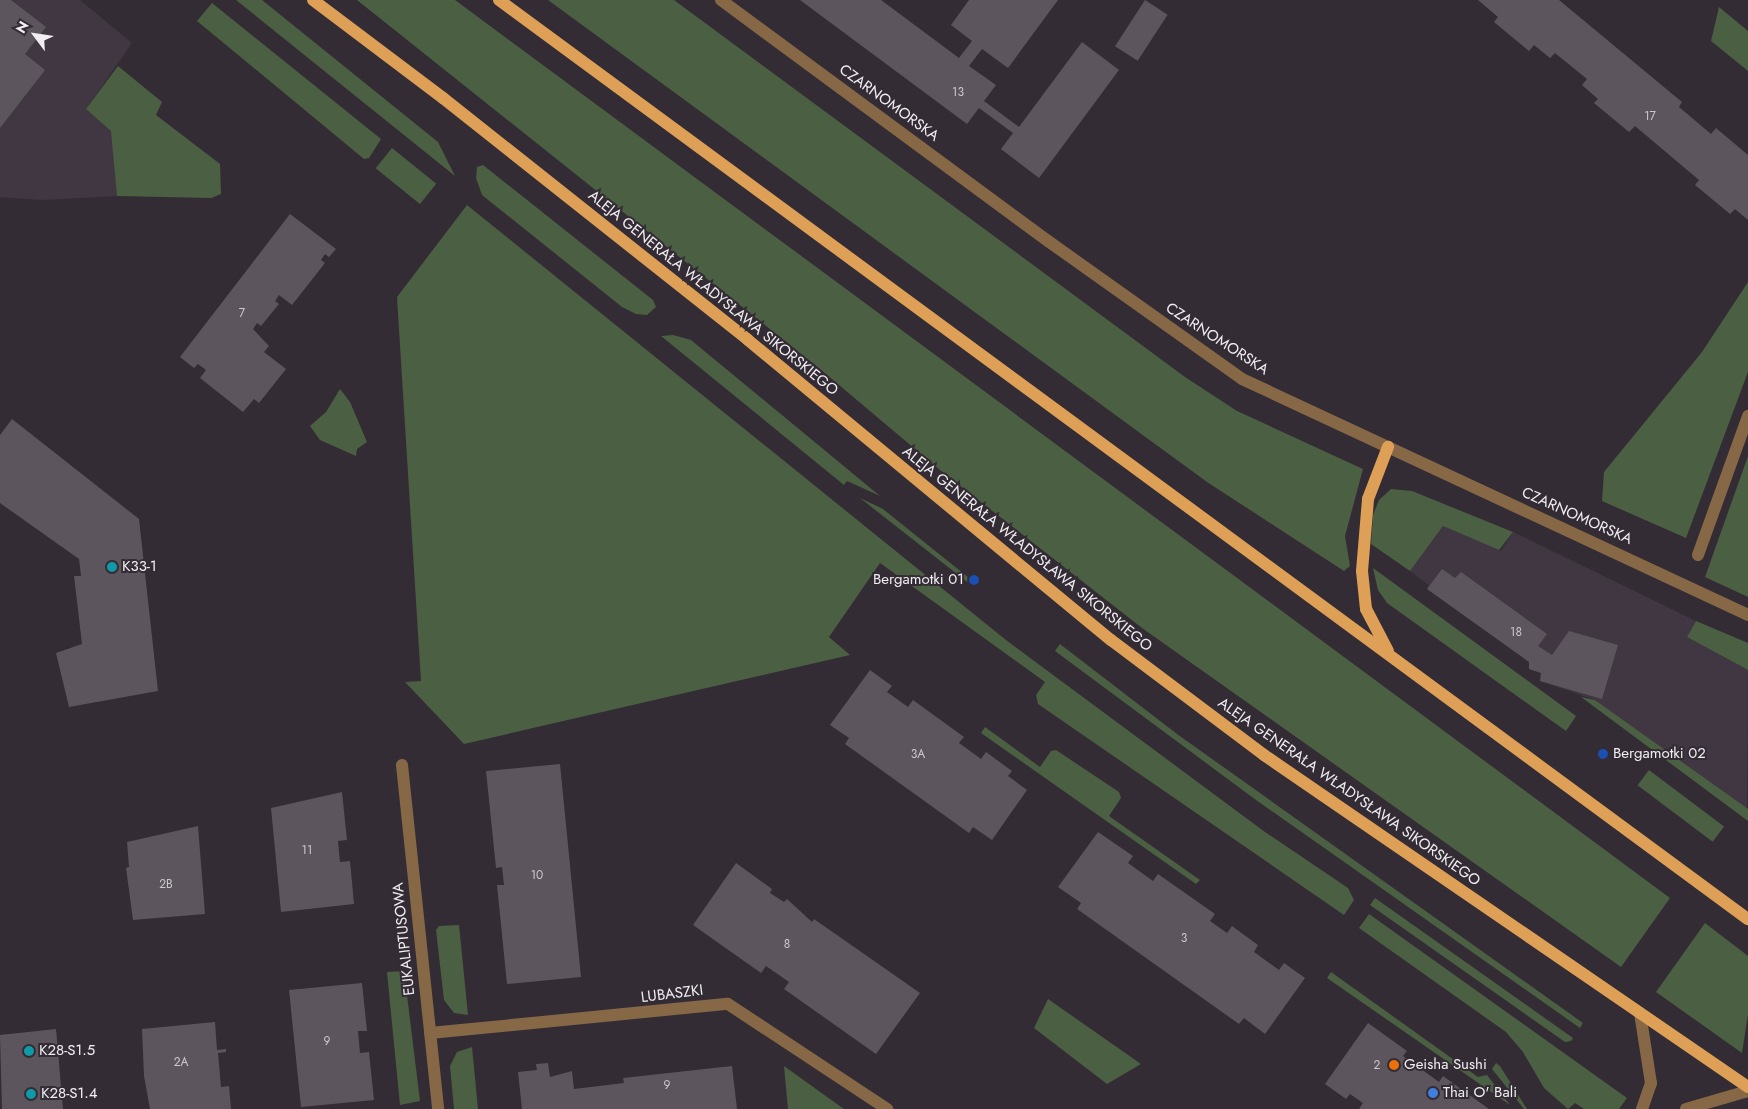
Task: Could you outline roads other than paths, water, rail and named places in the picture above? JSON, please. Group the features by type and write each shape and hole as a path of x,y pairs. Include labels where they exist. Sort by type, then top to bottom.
{"main road":[{"name":"ALEJA GENERAŁA WŁADYSŁAWA SIKORSKIEGO","path":"313,0 443,98 748,340 1110,640 1264,755 1748,1087"},
{"path":"499,0 1748,919"},
{"path":"1388,448 1368,499 1362,571 1366,609 1390,655"}],"street":[{"name":"CZARNOMORSKA","path":"721,0 1242,379 1388,448 1690,585 1748,615"},
{"path":"1698,555 1748,416"},
{"name":"EUKALIPTUSOWA","path":"402,765 438,1109"},
{"name":"LUBASZKI","path":"430,1033 728,1004 888,1109"},
{"path":"1640,1013 1652,1083 1642,1109"},
{"path":"1686,1109 1748,1091"}],"place":[{"name":"K33-1","path":"112,567"},
{"name":"Bergamotki 01","path":"974,580"},
{"name":"Bergamotki 02","path":"1603,754"},
{"name":"K28-S1.5","path":"29,1051"},
{"name":"Geisha Sushi","path":"1394,1065"},
{"name":"Thai O' Bali","path":"1433,1093"},
{"name":"K28-S1.4","path":"31,1094"}]}
